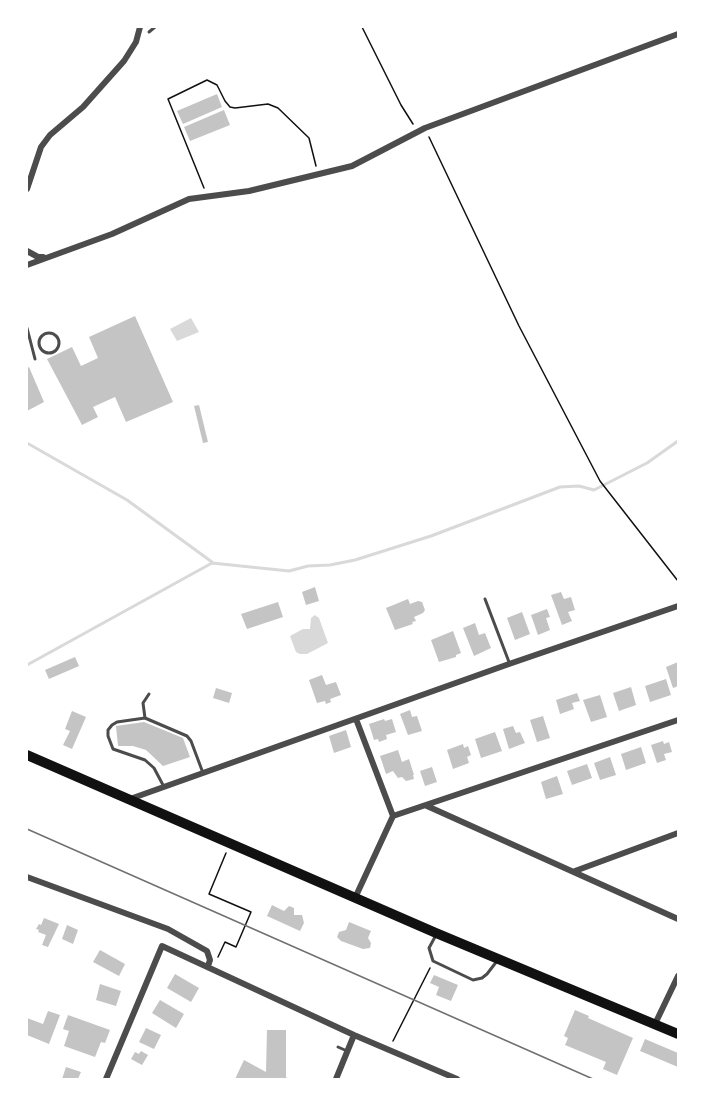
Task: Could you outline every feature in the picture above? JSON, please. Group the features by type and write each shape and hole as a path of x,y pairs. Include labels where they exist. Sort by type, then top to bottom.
{"main road":[{"path":"27,755 436,933 678,1034"}],"street":[{"path":"27,189 41,147 95,94 124,61 136,42 140,27"},
{"path":"27,265 112,234 177,204 200,197 249,191 352,166 417,131 678,34"},
{"path":"27,251 38,257 47,257"},
{"path":"129,800 678,606"},
{"path":"355,898 393,816 356,719"},
{"path":"393,816 678,720"},
{"path":"426,806 678,919"},
{"path":"575,871 678,833"},
{"path":"27,877 168,929 207,951 210,967"},
{"path":"106,1079 162,946 354,1035 457,1079"},
{"path":"655,1024 678,976"},
{"path":"336,1079 354,1035"}],"lane":[{"path":"149,32 155,27"},
{"path":"27,328 35,359"},
{"path":"47,333 56,336 59,342 57,349 52,353 42,351 39,345 41,335 47,333"},
{"path":"31,346 39,345"},
{"path":"486,599 509,664"},
{"path":"145,718 143,703 149,694"},
{"path":"164,787 159,775 145,760 113,749 108,730 112,725 117,722 145,718 187,736 203,773"},
{"path":"436,933 429,948 433,961 473,980 487,974 498,959"},
{"path":"354,1035 356,1043"},
{"path":"338,1047 347,1051"}],"path":[{"path":"362,27 401,105 417,131"},
{"path":"200,197 204,187 203,183 168,99 207,80 217,85 230,106 235,108 268,104 278,108 302,129 309,138 314,153 315,176"},
{"path":"425,128 519,326 600,481 678,581"},
{"path":"210,967 225,942 236,947 251,912 209,894 230,844"},
{"path":"388,1049 433,961"}],"shaded area":[{"path":"191,318 199,332 177,341 170,329"},
{"path":"315,615 319,618 328,643 307,654 300,654 296,652 290,636 303,629 310,629 311,618"}],"building":[{"path":"217,94 222,107 183,124 177,111"},
{"path":"224,110 230,125 190,141 184,127"},
{"path":"135,316 173,402 126,422 115,397 93,407 98,417 82,425 47,359 72,347 81,366 98,358 89,337"},
{"path":"29,367 44,402 27,411 27,368"},
{"path":"199,405 208,442 203,443 194,406"},
{"path":"315,587 319,601 306,605 302,592"},
{"path":"561,592 564,599 571,597 575,610 568,612 572,621 562,625 551,595"},
{"path":"408,599 410,604 422,602 425,610 414,617 416,621 412,622 413,624 395,630 386,608"},
{"path":"278,602 283,617 247,629 241,614"},
{"path":"547,609 550,617 546,618 550,630 538,635 531,615"},
{"path":"522,612 530,634 515,640 507,618"},
{"path":"475,623 479,635 485,633 491,648 474,656 463,628"},
{"path":"453,631 461,653 456,657 439,662 431,640"},
{"path":"75,657 79,666 49,679 45,670"},
{"path":"678,662 678,686 673,688 666,667"},
{"path":"322,675 326,685 336,682 341,695 330,699 331,702 326,704 325,701 317,703 309,680"},
{"path":"666,679 671,695 650,702 645,686"},
{"path":"631,687 636,705 619,711 613,693"},
{"path":"216,688 232,693 229,703 213,698"},
{"path":"577,693 580,701 572,703 574,709 560,714 556,700"},
{"path":"600,695 607,717 591,722 583,700"},
{"path":"410,710 412,717 417,716 422,731 408,735 400,714"},
{"path":"72,711 86,717 72,749 63,745 70,731 65,729"},
{"path":"543,716 550,738 537,742 530,720"},
{"path":"384,719 385,721 392,719 396,732 386,735 387,739 379,742 378,739 374,740 369,724"},
{"path":"144,722 183,738 190,757 163,766 146,750 133,746 118,746 116,726"},
{"path":"513,726 516,733 520,732 525,743 509,749 503,729"},
{"path":"346,730 351,747 334,753 329,736"},
{"path":"495,732 502,751 481,758 475,739"},
{"path":"663,741 664,744 669,742 672,752 664,754 666,760 657,763 651,745"},
{"path":"463,744 464,748 468,746 471,755 467,757 469,763 453,769 447,750"},
{"path":"641,747 646,763 626,770 621,754"},
{"path":"398,750 402,762 409,759 414,779 406,781 402,777 398,778 393,771 386,774 380,756"},
{"path":"610,757 616,775 600,780 594,763"},
{"path":"587,764 592,778 572,785 567,771"},
{"path":"432,767 437,782 425,786 420,771"},
{"path":"557,776 563,794 546,799 541,782"},
{"path":"272,905 284,911 289,906 294,908 294,915 302,915 304,923 300,931 267,916"},
{"path":"44,918 59,924 48,947 42,945 46,935 36,929"},
{"path":"349,922 371,931 368,938 371,943 370,948 363,949 341,941 337,937 339,932 346,930"},
{"path":"67,925 78,930 73,944 62,939"},
{"path":"100,950 125,964 119,976 93,962"},
{"path":"175,974 199,988 191,1002 167,988"},
{"path":"434,975 458,985 451,1001 436,995 439,987 430,983"},
{"path":"100,984 121,991 116,1006 96,1000"},
{"path":"160,1000 184,1014 176,1028 152,1013"},
{"path":"575,1010 633,1038 617,1075 603,1069 606,1062 565,1045 568,1038 564,1036"},
{"path":"48,1011 60,1015 49,1044 27,1035 27,1018 43,1024"},
{"path":"68,1015 110,1030 105,1043 101,1042 95,1057 64,1046 69,1031 63,1029"},
{"path":"146,1028 161,1035 154,1049 139,1042"},
{"path":"267,1030 286,1030 286,1077 288,1079 235,1079 244,1060 266,1072"},
{"path":"645,1039 678,1053 678,1067 640,1051"},
{"path":"141,1051 148,1055 142,1065 131,1059 135,1052 139,1054"},
{"path":"66,1067 81,1072 78,1079 62,1079"}],"waterway":[{"path":"27,665 212,563 289,571 308,566 355,560 431,536 560,487 579,486 594,490 647,463 678,441"},
{"path":"27,443 127,500 212,562"}],"tram line":[{"path":"27,829 593,1079"}]}
